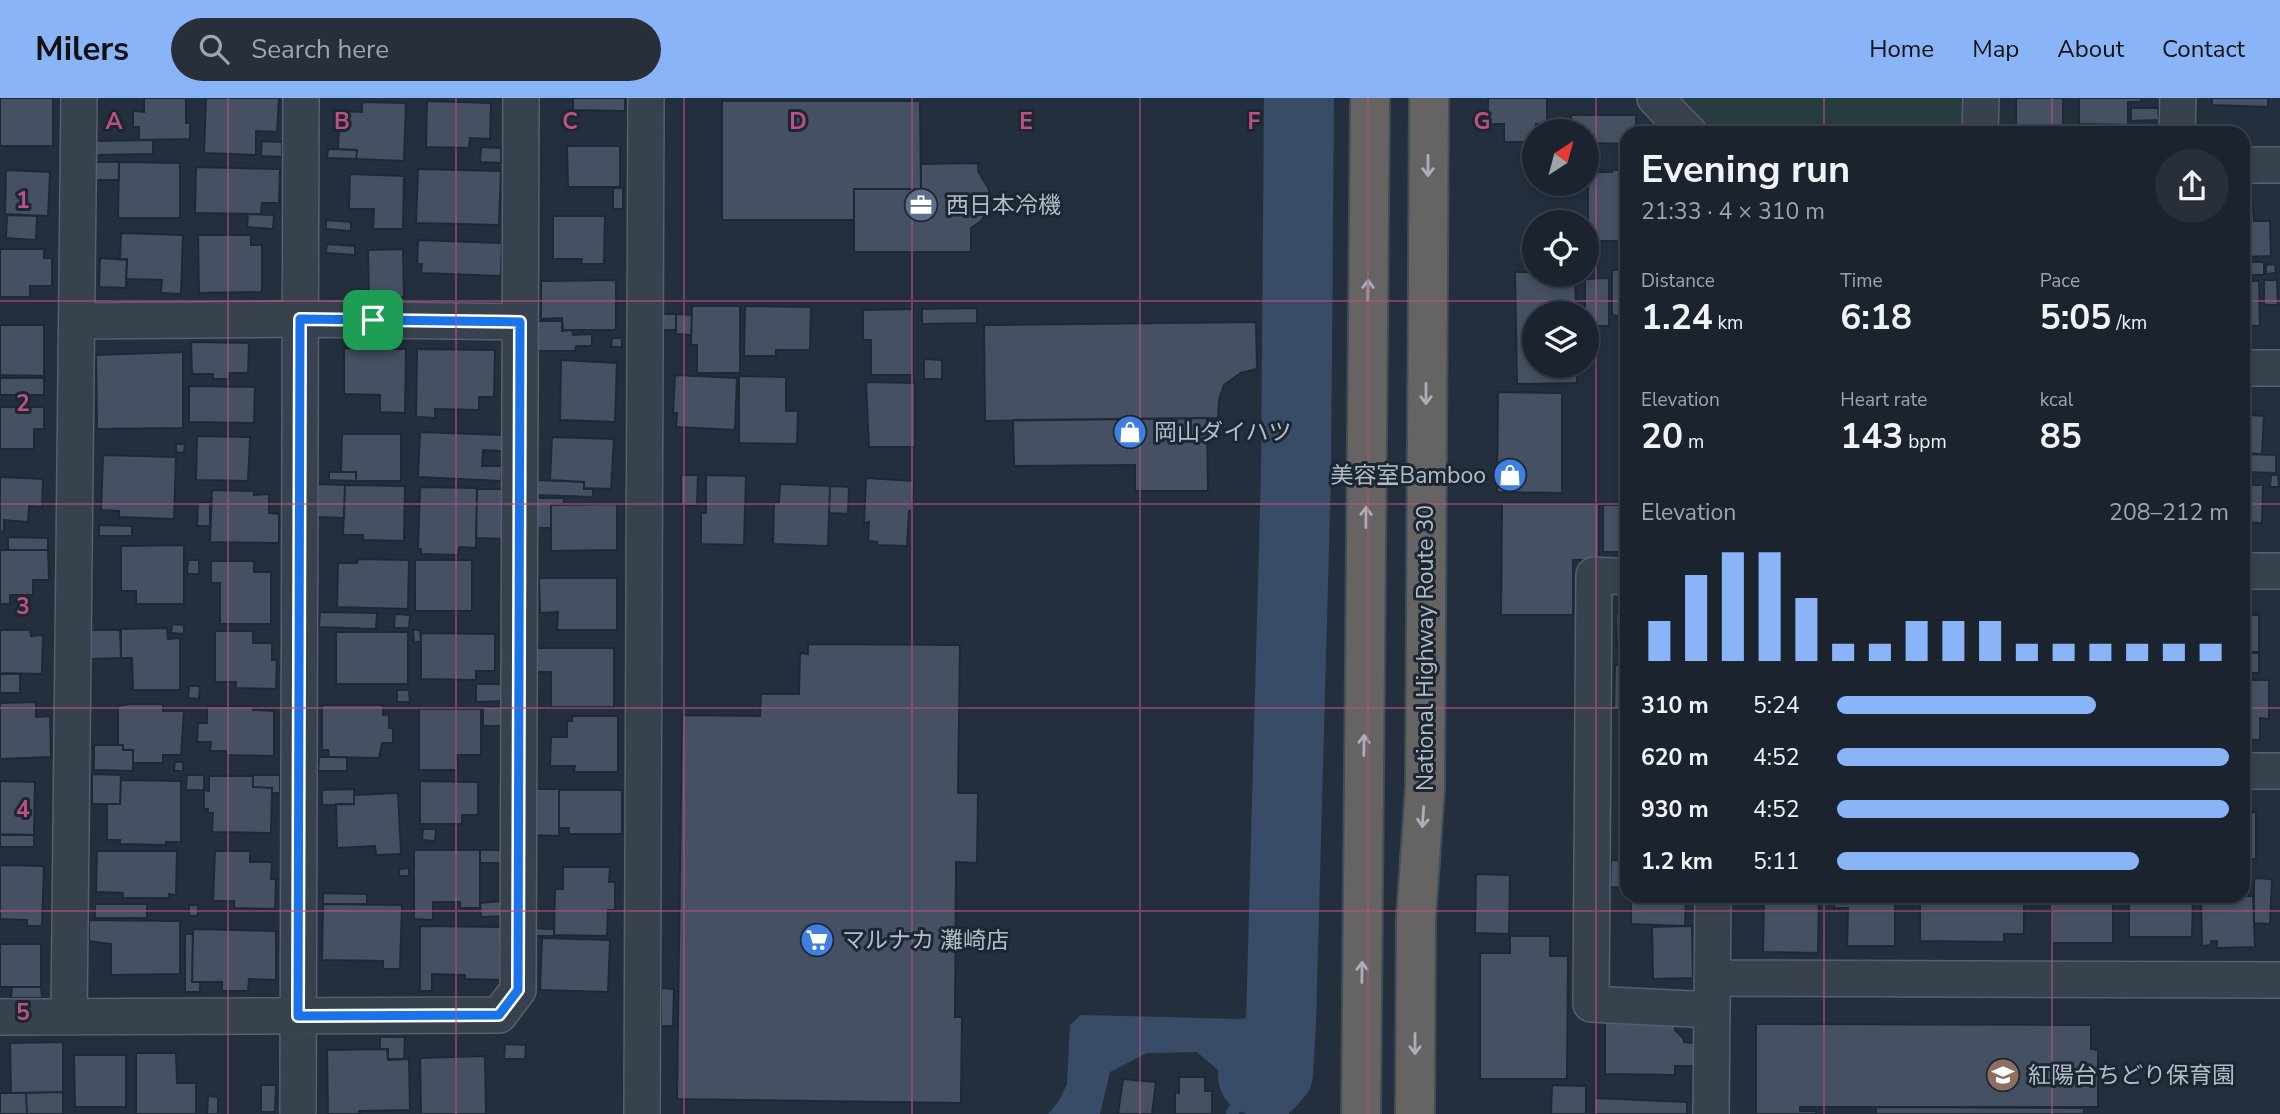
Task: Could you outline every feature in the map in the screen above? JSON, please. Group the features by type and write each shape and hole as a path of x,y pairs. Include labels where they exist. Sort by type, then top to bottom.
{"highway":[{"path":"1361,1114 1370,98"},
{"name":"National Highway Route 30","path":"1415,1114 1416,918 1425,787 1429,98"}],"street":[{"path":"69,1016 79,98"},
{"path":"299,1111 301,98"},
{"path":"0,1017 499,1015 518,990 521,98"},
{"path":"642,1114 646,98"},
{"path":"1655,98 1682,126"},
{"path":"1980,126 1981,98"},
{"path":"2178,98 2178,126"},
{"path":"2250,165 2280,165"},
{"path":"78,321 300,319 520,322"},
{"path":"2250,368 2280,368"},
{"path":"2250,570 2280,571"},
{"path":"1620,577 1594,575 1591,1004 1712,994 2280,980"},
{"path":"2250,771 2280,771"},
{"path":"1710,1114 1713,903"}],"green space":[{"path":"1670,98 1967,98 1967,126 1698,126"}],"water":[{"path":"1295,1010 1289,1114 1269,1114 1197,1052 1147,1053 1110,1072 1100,1114 1048,1114 1059,1101 1067,1084 1070,1025 1081,1015 1240,1019"}],"building":[{"path":"0,98 53,98 53,146 0,146"},
{"path":"144,98 186,98 186,123 190,123 190,139 139,140 139,127 133,127 133,111 144,112"},
{"path":"206,98 279,98 277,132 256,131 256,155 204,153"},
{"path":"573,98 625,98 625,111 573,110"},
{"path":"1488,98 1547,98 1547,119 1522,119 1522,142 1504,142 1504,124 1488,124"},
{"path":"2016,98 2063,98 2063,126 2016,126"},
{"path":"2079,98 2142,98 2141,102 2128,102 2128,125 2079,124"},
{"path":"2212,98 2268,98 2268,107 2212,105"},
{"path":"427,101 491,103 490,139 470,138 469,148 426,147"},
{"path":"722,101 920,101 921,189 854,189 854,220 722,220"},
{"path":"362,102 406,103 404,161 356,159 357,150 338,149 340,111 362,112"},
{"path":"2131,108 2158,108 2159,120 2131,121"},
{"path":"1571,115 1636,115 1636,126 1620,126 1620,144 1600,143 1600,119 1571,119"},
{"path":"153,140 153,154 96,155 96,141"},
{"path":"262,141 282,142 282,157 261,156"},
{"path":"567,146 620,146 620,187 568,187"},
{"path":"481,147 501,148 501,163 480,162"},
{"path":"328,149 357,150 356,159 327,158"},
{"path":"92,162 119,162 119,180 92,180"},
{"path":"119,162 180,163 180,218 118,218"},
{"name":"西日本冷機","path":"978,163 978,171 989,189 990,199 988,211 981,221 971,228 971,252 854,252 854,189 921,189 921,164"},
{"path":"196,167 280,169 279,203 262,203 261,214 195,213"},
{"path":"418,169 501,171 499,225 416,223"},
{"path":"6,170 50,172 48,216 5,214"},
{"path":"1620,170 1620,241 1599,241 1599,210 1588,210 1588,196 1600,196 1600,172"},
{"path":"350,174 404,176 403,229 373,229 374,209 349,209"},
{"path":"613,188 623,188 623,209 613,209"},
{"path":"2250,207 2253,207 2254,221 2270,221 2271,256 2250,257"},
{"path":"248,214 274,215 273,229 247,227"},
{"path":"7,215 37,216 36,240 6,238"},
{"path":"553,216 605,216 604,264 581,264 582,259 553,259"},
{"path":"326,220 351,222 351,231 326,229"},
{"path":"121,233 183,235 181,294 161,293 162,280 126,279 127,259 120,259"},
{"path":"198,235 251,235 251,245 262,245 262,292 199,293"},
{"path":"418,240 502,243 501,276 421,273 422,264 417,264"},
{"path":"327,244 355,246 355,255 326,253"},
{"path":"0,249 44,249 44,258 52,258 52,286 30,286 30,297 0,297"},
{"path":"403,249 404,297 369,298 368,250"},
{"path":"100,258 127,260 126,288 99,287"},
{"path":"2250,262 2264,262 2264,275 2250,275"},
{"path":"2275,264 2276,273 2266,274 2266,265"},
{"path":"1612,270 1620,270 1620,322 1618,316 1612,315"},
{"path":"1515,272 1522,272 1522,287 1575,287 1576,301 1522,301 1522,378 1577,378 1577,383 1517,384"},
{"path":"1599,278 1609,278 1609,326 1599,326 1599,301 1585,301 1585,287 1599,287"},
{"path":"616,280 616,330 563,330 562,318 541,319 541,281"},
{"path":"2264,280 2277,280 2278,305 2264,305"},
{"path":"2250,281 2259,281 2260,326 2250,326"},
{"path":"692,306 740,306 740,373 697,373 697,345 691,345"},
{"path":"745,306 811,307 810,350 776,350 776,356 744,356"},
{"path":"977,308 977,323 922,324 922,309"},
{"path":"913,309 913,375 871,375 871,340 863,340 863,310"},
{"path":"663,314 676,314 676,330 663,330"},
{"path":"676,314 692,315 691,335 676,334"},
{"path":"538,321 562,321 562,331 572,330 573,335 592,334 592,346 576,346 575,351 538,351"},
{"path":"1256,322 1257,369 1241,373 1224,385 1219,400 1218,418 985,421 984,325"},
{"path":"0,325 44,325 44,376 0,375"},
{"path":"612,338 622,338 622,347 611,347"},
{"path":"191,342 249,343 248,373 229,373 229,379 213,379 213,374 192,374"},
{"path":"344,348 406,349 405,413 380,412 380,395 344,394"},
{"path":"417,349 495,350 494,397 479,397 479,410 435,409 435,418 416,417"},
{"path":"183,352 183,428 97,429 96,355"},
{"path":"924,359 942,360 942,379 924,379"},
{"path":"561,360 617,363 615,422 560,420"},
{"path":"675,375 737,378 735,430 676,427 677,413 673,413"},
{"path":"739,376 786,377 786,411 798,411 797,444 739,443"},
{"path":"0,378 44,378 44,395 0,395"},
{"path":"866,382 915,383 915,447 869,447"},
{"path":"189,386 255,387 254,423 189,422"},
{"path":"1498,392 1562,393 1562,493 1497,492"},
{"path":"0,407 44,407 44,429 34,429 34,449 0,449"},
{"path":"2250,415 2264,416 2262,454 2250,453"},
{"path":"1207,418 1208,491 1135,491 1135,465 1014,466 1013,420"},
{"path":"420,432 503,435 502,451 483,450 482,466 502,466 501,481 418,477"},
{"path":"342,434 401,434 401,481 356,481 356,472 341,472"},
{"path":"197,436 250,437 248,481 196,480"},
{"path":"552,437 614,439 611,489 584,488 584,482 550,480"},
{"path":"176,444 185,444 184,453 176,452"},
{"path":"2250,454 2276,455 2276,473 2250,472"},
{"path":"103,455 176,457 174,519 119,517 119,511 101,510"},
{"path":"329,472 356,472 356,481 329,480"},
{"path":"681,475 698,475 697,506 681,505"},
{"path":"706,475 746,476 744,545 701,544 701,513 706,513"},
{"path":"2271,475 2278,475 2279,487 2270,487"},
{"path":"0,477 43,479 42,507 29,506 28,522 4,520 4,532 0,531"},
{"path":"866,478 914,481 907,546 877,545 877,542 868,541 869,522 864,523"},
{"path":"537,480 584,482 584,489 593,489 593,497 537,495"},
{"path":"318,484 345,485 344,518 317,517"},
{"path":"780,484 830,486 828,546 773,544 774,502 779,502"},
{"path":"345,485 405,486 404,541 363,540 363,535 343,535"},
{"path":"2250,485 2263,485 2262,523 2250,522"},
{"path":"830,486 849,487 848,514 829,513"},
{"path":"420,487 477,488 476,548 459,547 458,555 421,554 421,549 418,549"},
{"path":"477,489 506,489 506,539 476,538"},
{"path":"212,490 269,494 269,513 279,514 279,543 210,542"},
{"path":"534,498 564,498 564,504 551,505 551,528 534,528"},
{"path":"198,502 210,503 210,526 197,526"},
{"path":"1502,503 1599,503 1599,560 1573,560 1573,615 1501,615"},
{"path":"617,504 617,550 551,551 551,505"},
{"path":"1603,505 1620,505 1620,552 1603,552"},
{"path":"99,525 132,526 132,536 99,536"},
{"path":"8,537 48,538 48,550 8,550"},
{"path":"184,545 184,604 136,604 136,591 121,591 121,546"},
{"path":"0,550 48,550 49,580 33,580 33,595 10,595 10,604 0,604"},
{"path":"358,559 409,560 408,609 337,607 338,563 357,563"},
{"path":"188,560 199,560 199,574 187,574"},
{"path":"415,560 472,560 472,611 415,611"},
{"path":"211,561 254,561 254,572 271,572 271,624 220,624 220,583 211,583"},
{"path":"539,578 617,578 617,630 557,630 558,612 540,613"},
{"path":"320,612 377,613 376,629 319,627"},
{"path":"1616,613 1620,613 1620,647 1617,647"},
{"path":"395,614 410,615 409,628 394,628"},
{"path":"2250,615 2259,615 2259,652 2250,652"},
{"path":"172,624 184,625 184,634 171,633"},
{"path":"167,628 168,639 180,638 180,690 133,690 132,658 121,658 121,629"},
{"path":"0,630 30,630 31,636 43,635 42,674 0,673"},
{"path":"90,630 120,630 121,658 91,659"},
{"path":"413,630 420,630 421,642 414,642"},
{"path":"215,631 253,631 253,643 272,643 272,660 277,660 276,689 236,688 236,682 215,682"},
{"path":"336,632 408,632 408,684 336,684"},
{"path":"421,633 495,634 495,671 476,671 476,680 421,679"},
{"name":"マルナカ 灘崎店","path":"808,644 960,645 958,793 978,793 977,863 956,862 955,1017 962,1017 961,1103 677,1099 682,715 760,716 761,694 799,694 800,653 808,654"},
{"path":"535,648 614,648 614,707 551,707 551,672 535,672"},
{"path":"2250,653 2259,653 2259,673 2250,673"},
{"path":"1615,665 1620,665 1620,709 1614,709"},
{"path":"0,674 20,674 20,693 0,693"},
{"path":"2250,680 2269,680 2269,719 2260,718 2260,740 2250,740"},
{"path":"476,684 504,684 504,701 476,702"},
{"path":"189,686 200,686 199,699 188,698"},
{"path":"397,690 409,690 410,702 397,702"},
{"path":"36,702 36,717 50,716 51,757 0,759 0,703"},
{"path":"163,704 163,711 184,711 181,755 163,755 163,763 133,763 133,750 123,750 123,745 118,745 118,706"},
{"path":"322,705 383,705 383,715 389,714 389,728 393,728 393,743 382,743 379,758 329,757 328,750 322,750"},
{"path":"207,706 253,706 253,710 274,711 274,756 226,755 226,751 210,751 211,742 197,742 198,723 207,723"},
{"path":"483,707 504,707 503,726 483,726"},
{"path":"419,709 481,709 481,755 457,755 458,770 419,770"},
{"path":"572,716 618,716 618,772 574,772 575,766 550,766 551,737 567,737 567,721 572,721"},
{"path":"94,745 123,745 123,750 133,750 133,771 94,770"},
{"path":"319,757 347,757 347,771 318,771"},
{"path":"175,762 183,762 183,771 174,771"},
{"path":"92,774 121,775 120,804 92,804"},
{"path":"187,775 204,775 204,790 186,790"},
{"path":"253,775 280,775 280,793 272,793 272,788 253,787"},
{"path":"209,776 253,776 253,787 272,788 271,833 212,832 213,813 204,809 204,790 209,791"},
{"path":"121,780 181,781 181,842 166,842 166,845 120,844 120,840 107,840 107,804 120,804"},
{"path":"0,781 35,782 34,835 0,834"},
{"path":"420,781 478,782 478,815 462,815 462,824 420,824"},
{"path":"354,789 354,804 322,805 322,790"},
{"path":"532,789 559,789 559,836 531,835"},
{"path":"559,790 622,790 622,834 569,834 569,828 559,828"},
{"path":"398,793 401,854 376,855 375,846 337,848 336,804 354,804 354,795"},
{"path":"2250,812 2256,812 2256,859 2250,859"},
{"path":"423,829 436,829 435,841 422,840"},
{"path":"0,835 34,835 34,847 0,847"},
{"path":"414,850 480,850 480,908 460,908 460,902 433,902 433,920 414,919"},
{"path":"480,850 505,850 505,863 480,863"},
{"path":"97,851 177,851 176,895 169,894 169,898 123,898 123,893 96,892"},
{"path":"215,851 250,851 250,862 272,862 271,879 276,879 275,909 234,908 234,901 213,901"},
{"path":"1611,860 1620,861 1620,888 1610,887"},
{"path":"0,865 44,866 42,926 27,926 27,920 0,919"},
{"path":"563,867 610,867 609,882 615,882 615,910 608,910 607,936 554,935 555,889 563,889"},
{"path":"409,868 409,876 399,876 399,869"},
{"path":"1476,874 1510,875 1509,934 1475,933"},
{"path":"2254,878 2272,879 2270,924 2254,923"},
{"path":"323,893 367,894 367,904 323,904"},
{"path":"2250,896 2253,896 2255,947 2217,948 2217,941 2202,946 2201,903 2250,903"},
{"path":"502,901 503,916 481,917 480,903"},
{"path":"1631,903 1686,903 1685,926 1631,924"},
{"path":"1764,903 1819,903 1818,953 1763,952"},
{"path":"1834,903 1895,903 1895,946 1847,946 1848,908 1834,908"},
{"path":"1920,903 2024,903 2024,934 2004,934 2004,942 1920,941"},
{"path":"2051,903 2113,903 2113,943 2052,943"},
{"path":"2129,903 2193,903 2192,937 2129,937"},
{"path":"95,904 147,904 147,918 95,918"},
{"path":"323,904 402,905 400,969 383,969 383,961 322,960"},
{"path":"189,905 198,905 198,916 189,916"},
{"path":"89,920 180,921 180,974 111,975 111,944 89,941"},
{"path":"420,926 501,927 500,980 432,974 432,991 420,991"},
{"path":"1692,926 1693,978 1653,979 1652,927"},
{"path":"531,928 554,929 554,936 531,936"},
{"path":"193,929 276,931 276,980 249,979 248,991 222,991 222,982 192,982"},
{"path":"185,934 193,934 192,982 200,982 200,992 185,992"},
{"path":"1510,936 1550,936 1550,956 1568,956 1567,1079 1480,1079 1480,953 1510,953"},
{"path":"542,938 610,940 608,992 540,990"},
{"path":"0,944 41,944 41,987 0,987"},
{"path":"12,987 41,987 42,998 11,998"},
{"path":"661,988 674,989 673,1026 661,1026"},
{"path":"1605,1020 1675,1021 1675,1030 1684,1042 1694,1043 1694,1066 1675,1066 1675,1075 1605,1074"},
{"name":"紅陽台ちどり保育園","path":"1756,1024 2091,1025 2091,1049 2098,1050 2098,1107 1800,1107 1800,1111 1816,1111 1816,1114 1756,1114"},
{"path":"380,1037 405,1037 404,1059 388,1059 388,1049 380,1049"},
{"path":"63,1042 63,1092 11,1093 10,1043"},
{"path":"505,1044 526,1045 525,1059 504,1059"},
{"path":"387,1049 388,1060 409,1059 410,1110 328,1114 327,1050"},
{"path":"136,1053 176,1053 177,1083 196,1083 196,1114 136,1114"},
{"path":"74,1055 126,1055 126,1107 75,1107"},
{"path":"485,1056 486,1114 421,1114 420,1058"},
{"path":"1179,1077 1205,1077 1205,1091 1212,1091 1212,1114 1175,1114 1175,1092 1179,1093"},
{"path":"1123,1079 1156,1082 1152,1114 1118,1114"},
{"path":"261,1085 276,1085 275,1112 261,1112"},
{"path":"1552,1085 1586,1086 1586,1114 1551,1114"},
{"path":"63,1092 63,1114 27,1114 26,1093"},
{"path":"0,1093 26,1093 27,1114 0,1114"},
{"path":"208,1096 218,1097 218,1114 207,1114"},
{"path":"1594,1098 1687,1102 1687,1114 1594,1114"},
{"path":"1876,1107 2084,1108 2084,1114 1876,1114"}],"waterway":[{"path":"1253,1076 1268,1085 1278,1074 1281,1022 1296,473 1299,98"},
{"path":"1232,1113 1254,1079"}],"place":[{"name":"西日本冷機","path":"921,205"},
{"name":"岡山ダイハツ","path":"1130,432"},
{"name":"美容室Bamboo","path":"1510,475"},
{"name":"マルナカ 灘崎店","path":"817,940"},
{"name":"紅陽台ちどり保育園","path":"2003,1075"}],"route":[{"path":"300,319 373,320 520,322 518,990 499,1015 298,1016 300,319"}]}
